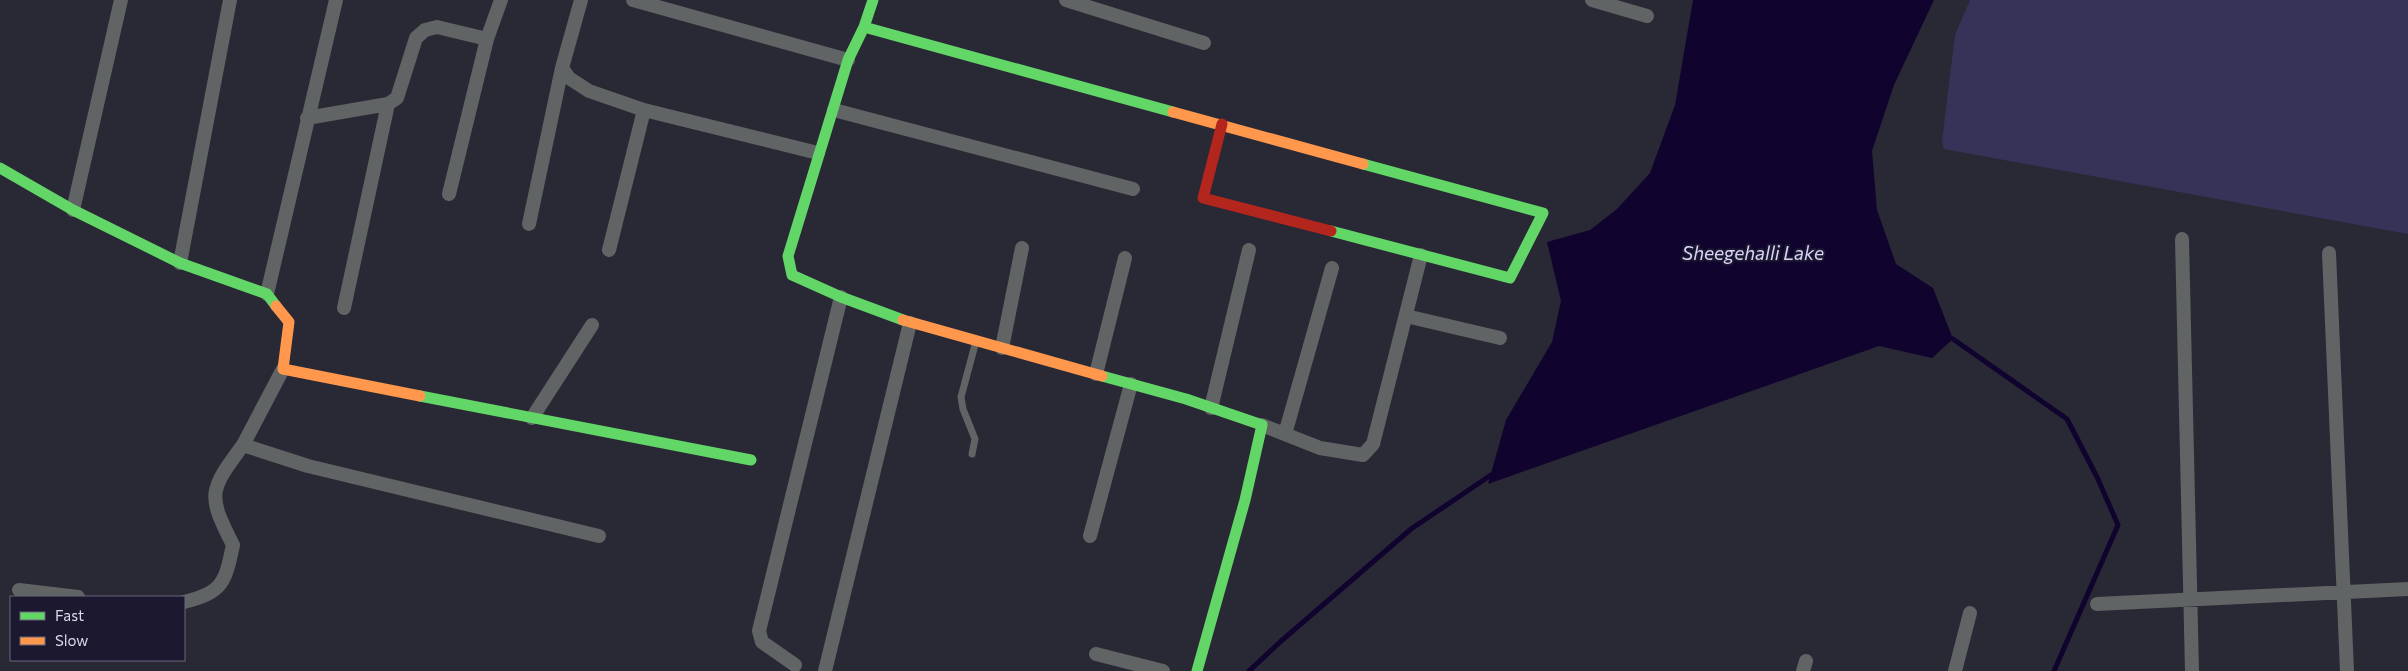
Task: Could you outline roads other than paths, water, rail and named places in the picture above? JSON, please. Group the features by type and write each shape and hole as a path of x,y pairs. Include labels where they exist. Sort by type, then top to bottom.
{"street":[{"path":"73,210 122,0"},
{"path":"180,263 230,0"},
{"path":"266,294 336,0"},
{"path":"449,194 487,39 501,0"},
{"path":"529,224 562,68 581,0"},
{"path":"633,0 848,60"},
{"path":"873,0 864,27 848,60 834,110 818,153 788,256 792,275 841,297 910,323 1211,408 1262,425 1320,448 1363,455 1373,444 1421,255"},
{"path":"1066,0 1204,43"},
{"path":"1592,0 1647,16"},
{"path":"308,118 388,104 397,98 416,38 425,30 437,27 487,39"},
{"path":"864,27 1222,124 1542,213 1510,278 1203,198 1222,124"},
{"path":"562,68 569,78 589,91 644,110 818,153"},
{"path":"344,308 388,104"},
{"path":"609,250 644,110"},
{"path":"834,110 1133,188"},
{"path":"0,168 73,210 180,263 266,294 289,322 283,369 243,445 222,474 214,496 217,513 233,546 228,571 220,587 204,597 185,602"},
{"path":"2182,239 2192,671"},
{"path":"1002,348 1022,248"},
{"path":"1211,408 1249,250"},
{"path":"2329,253 2347,671"},
{"path":"1096,374 1125,258"},
{"path":"1285,434 1332,268"},
{"path":"795,665 762,642 759,631 841,297"},
{"path":"1406,316 1500,338"},
{"path":"824,671 910,323"},
{"path":"532,418 592,325"},
{"path":"283,369 751,460"},
{"path":"1090,536 1131,384"},
{"path":"1197,671 1245,500 1262,425"},
{"path":"243,445 308,466 599,536"},
{"path":"2097,604 2408,589"},
{"path":"19,590 70,596"},
{"path":"1955,671 1970,613"},
{"path":"1096,654 1163,671"}],"lane":[{"path":"972,454 975,439 963,408 961,397 976,341"}],"water":[{"name":"Sheegehalli Lake","path":"1693,0 1934,0 1894,85 1872,151 1877,210 1896,264 1933,288 1953,339 1932,358 1879,346 1488,484 1506,420 1552,342 1561,301 1547,242 1590,230 1617,209 1650,173 1675,105"}],"waterway":[{"path":"1953,339 2067,419 2097,477 2118,525 2054,671"},
{"path":"1249,671 1411,529 1494,473"}]}
